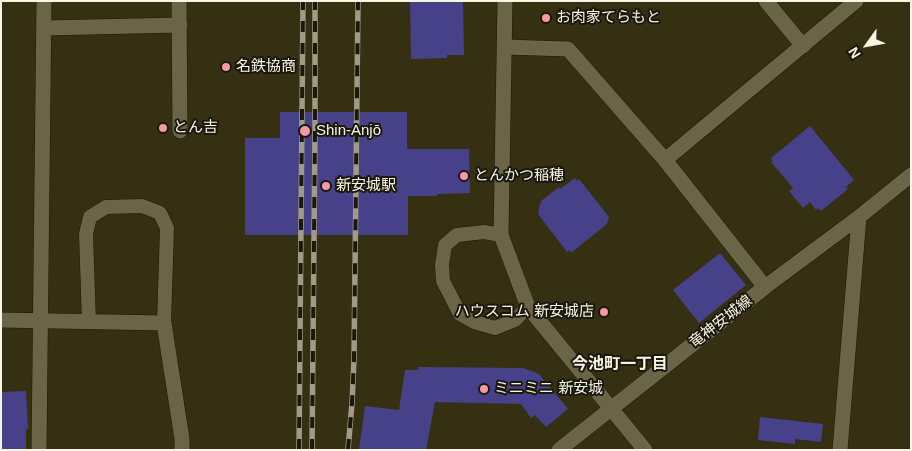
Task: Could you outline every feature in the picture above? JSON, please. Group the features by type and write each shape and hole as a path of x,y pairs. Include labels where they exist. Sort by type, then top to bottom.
{"street":[{"path":"39,450 44,1"},
{"path":"179,1 180,131"},
{"path":"505,1 501,235 528,307 645,450"},
{"path":"766,1 803,46"},
{"path":"665,160 856,1"},
{"path":"45,28 180,25"},
{"path":"504,47 568,49 665,160 765,287"},
{"name":"竜神安城線","path":"559,450 765,287 859,217 911,175"},
{"path":"840,450 859,217"},
{"path":"1,320 164,323 182,439 182,450"}],"lane":[{"path":"90,322 86,234 90,217 106,207 142,206 160,213 167,228 164,323"},
{"path":"501,235 484,232 457,235 445,245 442,265 444,281 460,314 474,322 495,328 515,320 528,307"}],"building":[{"path":"410,1 463,1 464,55 447,55 447,58 411,59"},
{"name":"新安城駅","path":"280,112 407,112 407,149 469,149 470,193 408,196 408,235 245,235 245,138 280,138"},
{"path":"810,126 854,180 846,187 848,189 821,211 818,208 816,210 810,202 803,208 789,191 793,188 771,162 773,161 771,158"},
{"path":"575,178 577,181 579,179 609,217 607,224 571,253 570,250 567,252 538,214 541,201 559,187 560,189"},
{"path":"720,253 746,285 699,323 673,290"},
{"path":"418,367 523,368 539,374 568,409 546,427 535,415 531,418 521,404 435,402 426,450 359,450 365,406 399,410 405,370 418,370"},
{"path":"26,391 28,429 26,429 26,450 1,450 1,392"},
{"path":"760,417 823,424 821,442 795,439 795,444 758,440"}],"railway":[{"path":"299,450 303,1"},
{"path":"312,450 315,1"},
{"path":"348,450 354,359 358,1"}],"place":[{"name":"お肉家てらもと","path":"546,18"},
{"name":"名鉄協商","path":"226,67"},
{"name":"とん吉","path":"163,128"},
{"name":"Shin-Anjō","path":"305,131"},
{"name":"とんかつ稲穂","path":"464,176"},
{"name":"新安城駅","path":"326,186"},
{"name":"ハウスコム 新安城店","path":"604,312"},
{"name":"ミニミニ 新安城","path":"484,389"}],"district":[{"name":"今池町一丁目","path":"620,365"}]}
